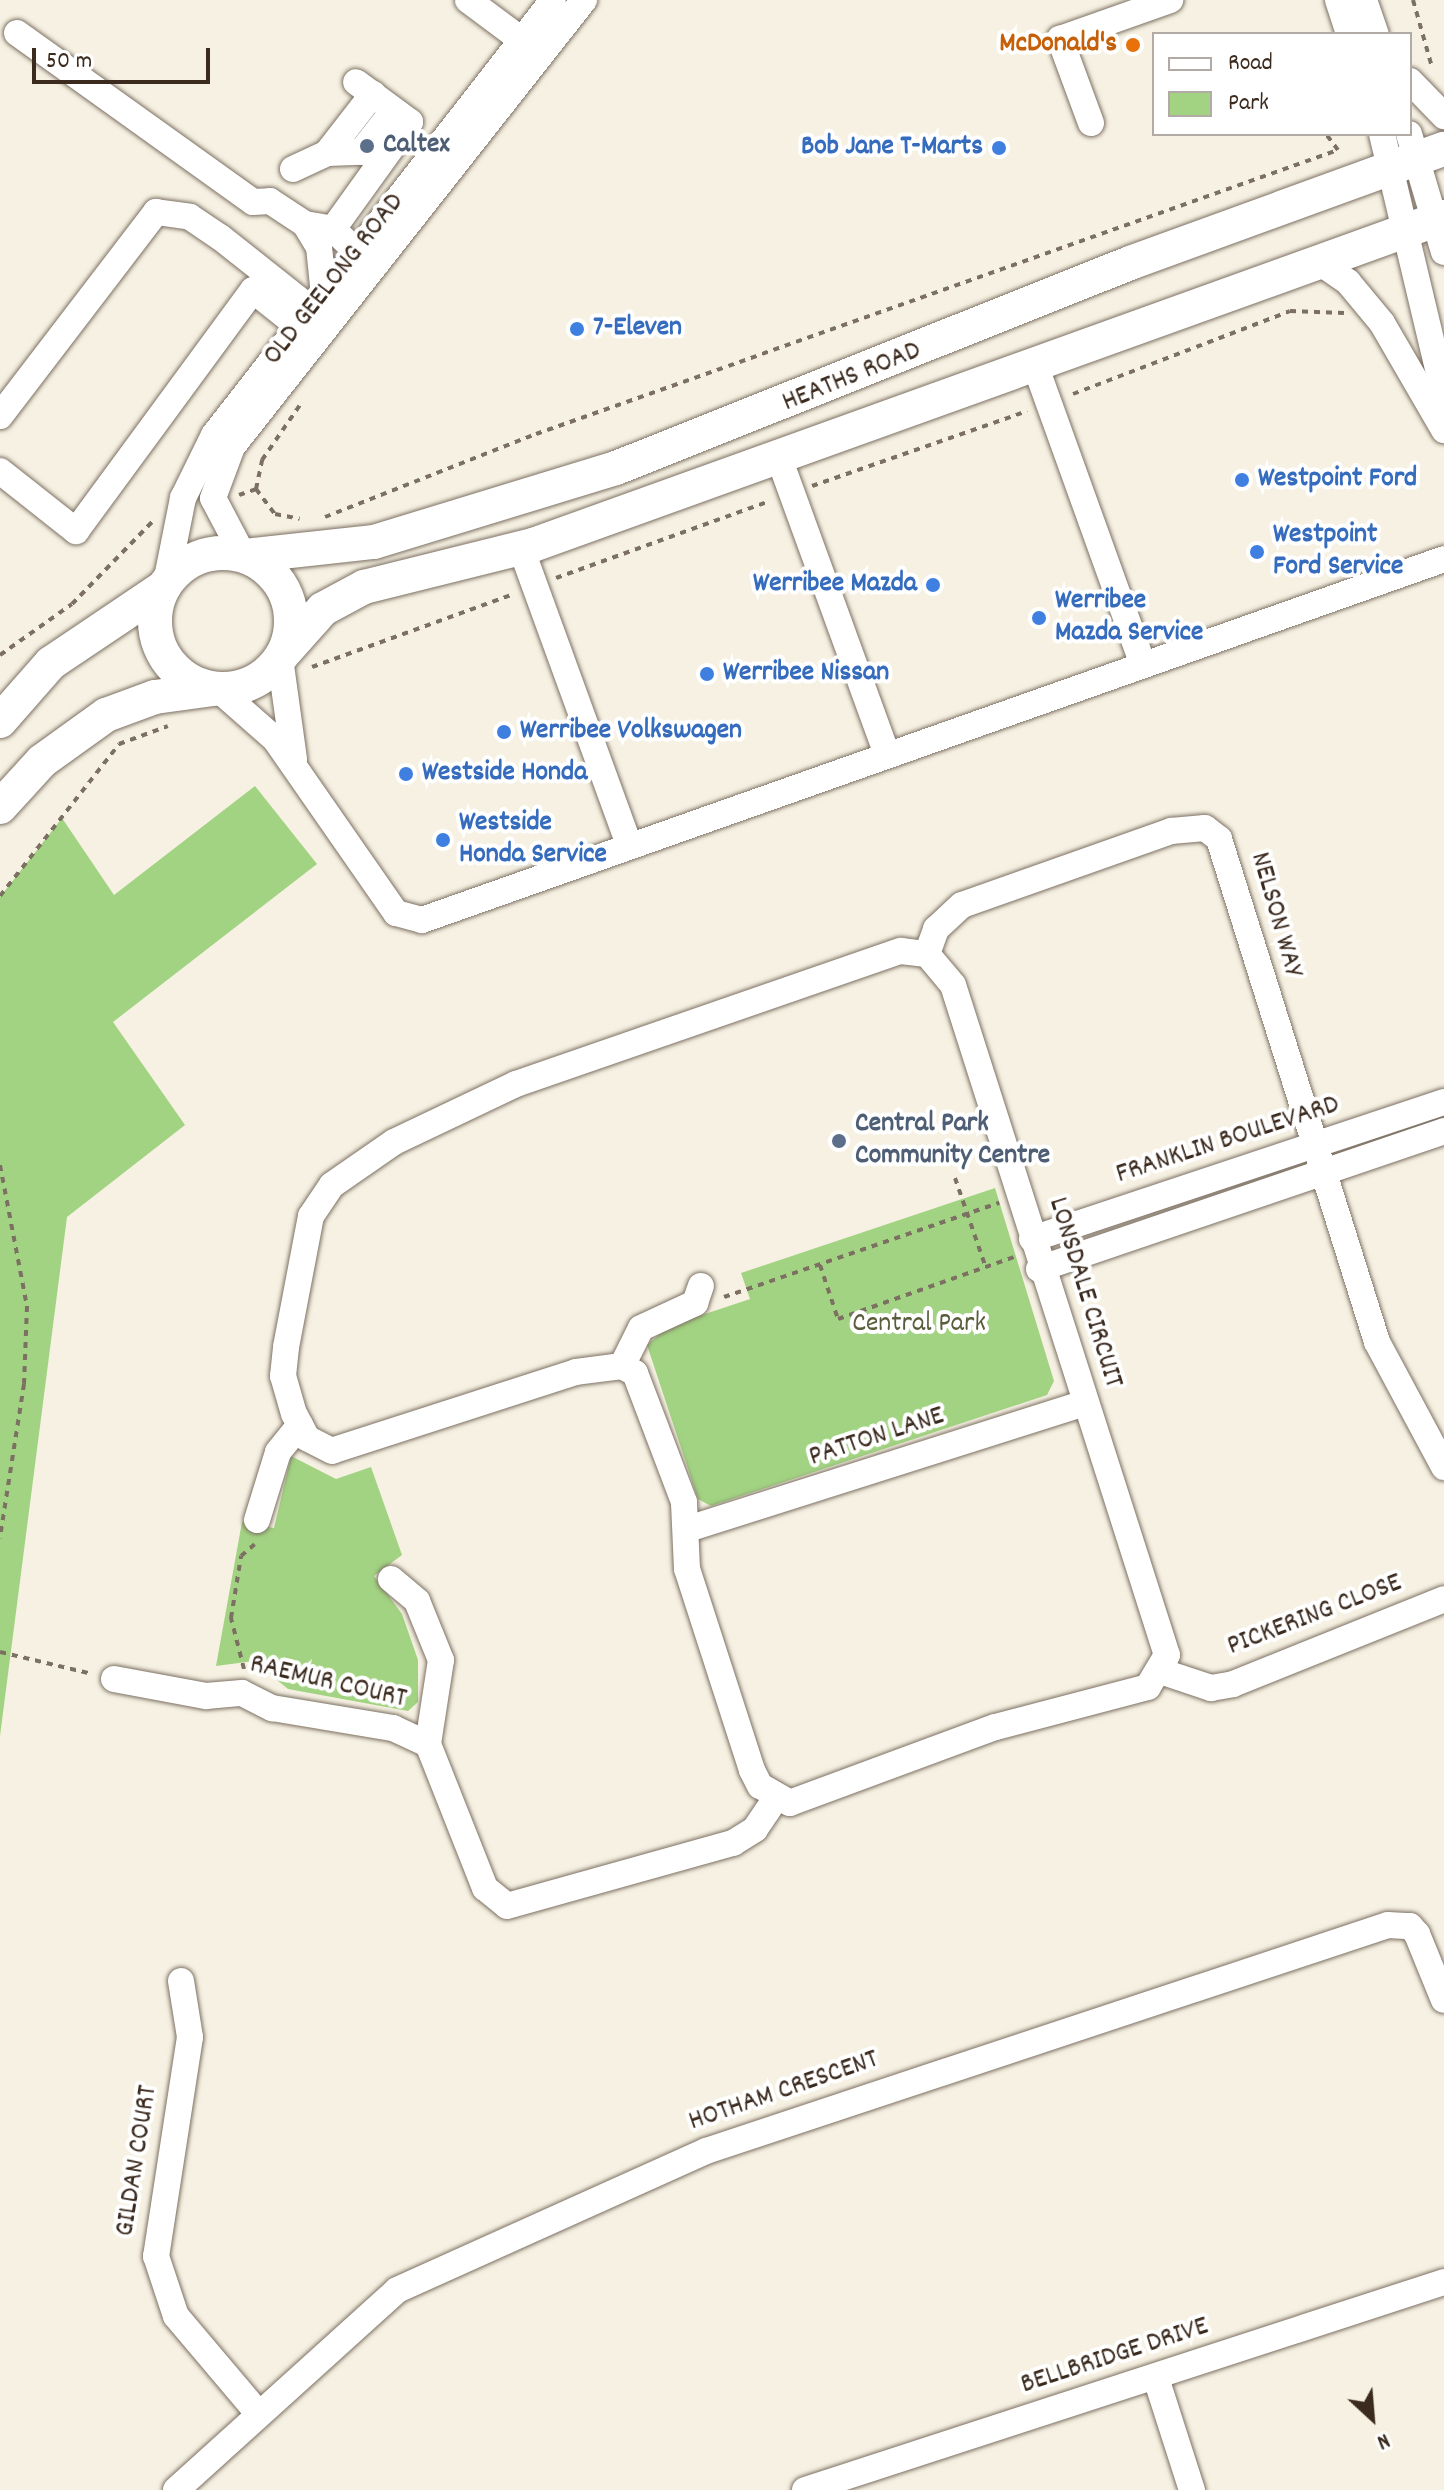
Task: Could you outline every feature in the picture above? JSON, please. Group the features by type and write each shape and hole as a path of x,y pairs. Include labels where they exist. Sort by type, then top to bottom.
{"main road":[{"name":"HEATHS ROAD","path":"244,556 374,542 616,468 1130,263 1416,153"},
{"name":"HEATHS ROAD","path":"281,656 313,618 350,593 521,548 1318,261 1432,230"},
{"path":"0,807 42,761 106,715 155,697 215,689 260,678 281,656 291,619 287,596 266,568 244,556 200,556 165,585 66,651 3,716"},
{"path":"165,585 154,618 161,651 182,676 215,689"}],"street":[{"path":"468,0 532,48"},
{"name":"OLD GEELONG ROAD","path":"532,48 553,0"},
{"name":"OLD GEELONG ROAD","path":"165,585 196,465 315,316 366,259 532,48 584,0"},
{"path":"1091,123 1060,39 1170,0"},
{"path":"1338,0 1348,32"},
{"path":"17,33 253,202 270,201 305,224 333,229 366,259"},
{"path":"1422,78 1444,116"},
{"path":"333,229 410,122 374,95"},
{"path":"367,181 361,152 374,95"},
{"path":"327,153 374,95"},
{"path":"1386,136 1416,153 1432,230 1444,395"},
{"path":"293,169 327,153 361,152"},
{"path":"0,416 156,212 190,217 315,316"},
{"path":"305,224 319,247 315,316"},
{"name":"OLD GEELONG ROAD","path":"244,556 215,511 217,474 315,316 366,259"},
{"path":"1318,261 1348,282 1382,323 1444,430"},
{"path":"0,471 76,531 253,290 315,316"},
{"path":"1034,362 1143,664"},
{"path":"778,455 887,754"},
{"path":"521,548 629,845"},
{"path":"215,689 257,719 407,921 1444,559"},
{"path":"281,656 283,703 297,775"},
{"name":"NELSON WAY","path":"927,954 936,929 962,905 1171,831 1205,828 1219,839 1249,918 1321,1172"},
{"path":"927,954 871,960 516,1084 394,1142 332,1185 311,1216 283,1376 300,1425 316,1446 356,1447 576,1372 622,1366 645,1386 688,1529 687,1569 748,1756 775,1799 806,1801 995,1727 1148,1687 1163,1672"},
{"name":"LONSDALE CIRCUIT","path":"927,954 953,985 1021,1196 1035,1253 1163,1636 1163,1672"},
{"name":"FRANKLIN BOULEVARD","path":"1035,1253 1212,1180 1444,1102"},
{"name":"FRANKLIN BOULEVARD","path":"1035,1253 1221,1207 1444,1131"},
{"path":"1321,1172 1377,1342 1444,1467"},
{"path":"1212,1180 1221,1207"},
{"path":"622,1366 641,1328 700,1291"},
{"name":"PATTON LANE","path":"688,1529 1085,1403"},
{"path":"257,1520 278,1452 300,1425"},
{"path":"391,1579 417,1601 441,1660 428,1744"},
{"name":"PICKERING CLOSE","path":"1163,1672 1211,1688 1233,1684 1444,1599"},
{"name":"RAEMUR COURT","path":"114,1679 206,1696 242,1693 272,1708 393,1728 428,1744 485,1888 507,1906 733,1843 755,1829 775,1799"},
{"name":"HOTHAM CRESCENT","path":"176,2490 397,2290 706,2151 1388,1925 1410,1926 1417,1934 1444,2000"},
{"name":"GILDAN COURT","path":"181,1981 190,2037 156,2256 176,2316 258,2413"},
{"name":"BELLBRIDGE DRIVE","path":"805,2490 1444,2282"},
{"path":"1156,2378 1192,2490"}],"path":[{"path":"1413,0 1422,78"},
{"path":"256,489 275,514 325,517 536,434 1338,150 1328,136"},
{"path":"283,703 296,698 309,668 1049,403 1290,311 1343,315"},
{"path":"0,896 119,744 175,723"},
{"path":"0,1165 27,1306 24,1384 0,1538"},
{"path":"955,1178 986,1268"},
{"path":"700,1291 735,1295 1021,1196"},
{"path":"820,1265 838,1319 1035,1253"},
{"path":"242,1693 245,1667 231,1618 241,1556 260,1540 257,1520"},
{"path":"0,1652 114,1679"}],"green space":[{"path":"255,786 317,864 113,1022 185,1125 67,1217 0,1736 0,897 62,818 114,895"},
{"name":"Central Park","path":"995,1188 1054,1381 1047,1395 711,1506 698,1499 647,1345 669,1326 750,1299 741,1273"},
{"path":"291,1456 336,1479 371,1467 402,1555 374,1576 402,1614 418,1660 418,1702 408,1711 288,1689 254,1661 216,1666 242,1522 274,1528"}],"place":[{"name":"McDonald's","path":"1133,45"},
{"name":"Caltex","path":"367,146"},
{"name":"Bob Jane T-Marts","path":"999,148"},
{"name":"7-Eleven","path":"577,329"},
{"name":"Westpoint Ford","path":"1242,480"},
{"name":"Westpoint Ford Service","path":"1257,552"},
{"name":"Werribee Mazda","path":"933,585"},
{"name":"Werribee Mazda Service","path":"1039,618"},
{"name":"Werribee Nissan","path":"707,674"},
{"name":"Werribee Volkswagen","path":"504,732"},
{"name":"Westside Honda","path":"406,774"},
{"name":"Westside Honda Service","path":"443,840"},
{"name":"Central Park Community Centre","path":"839,1141"}]}
